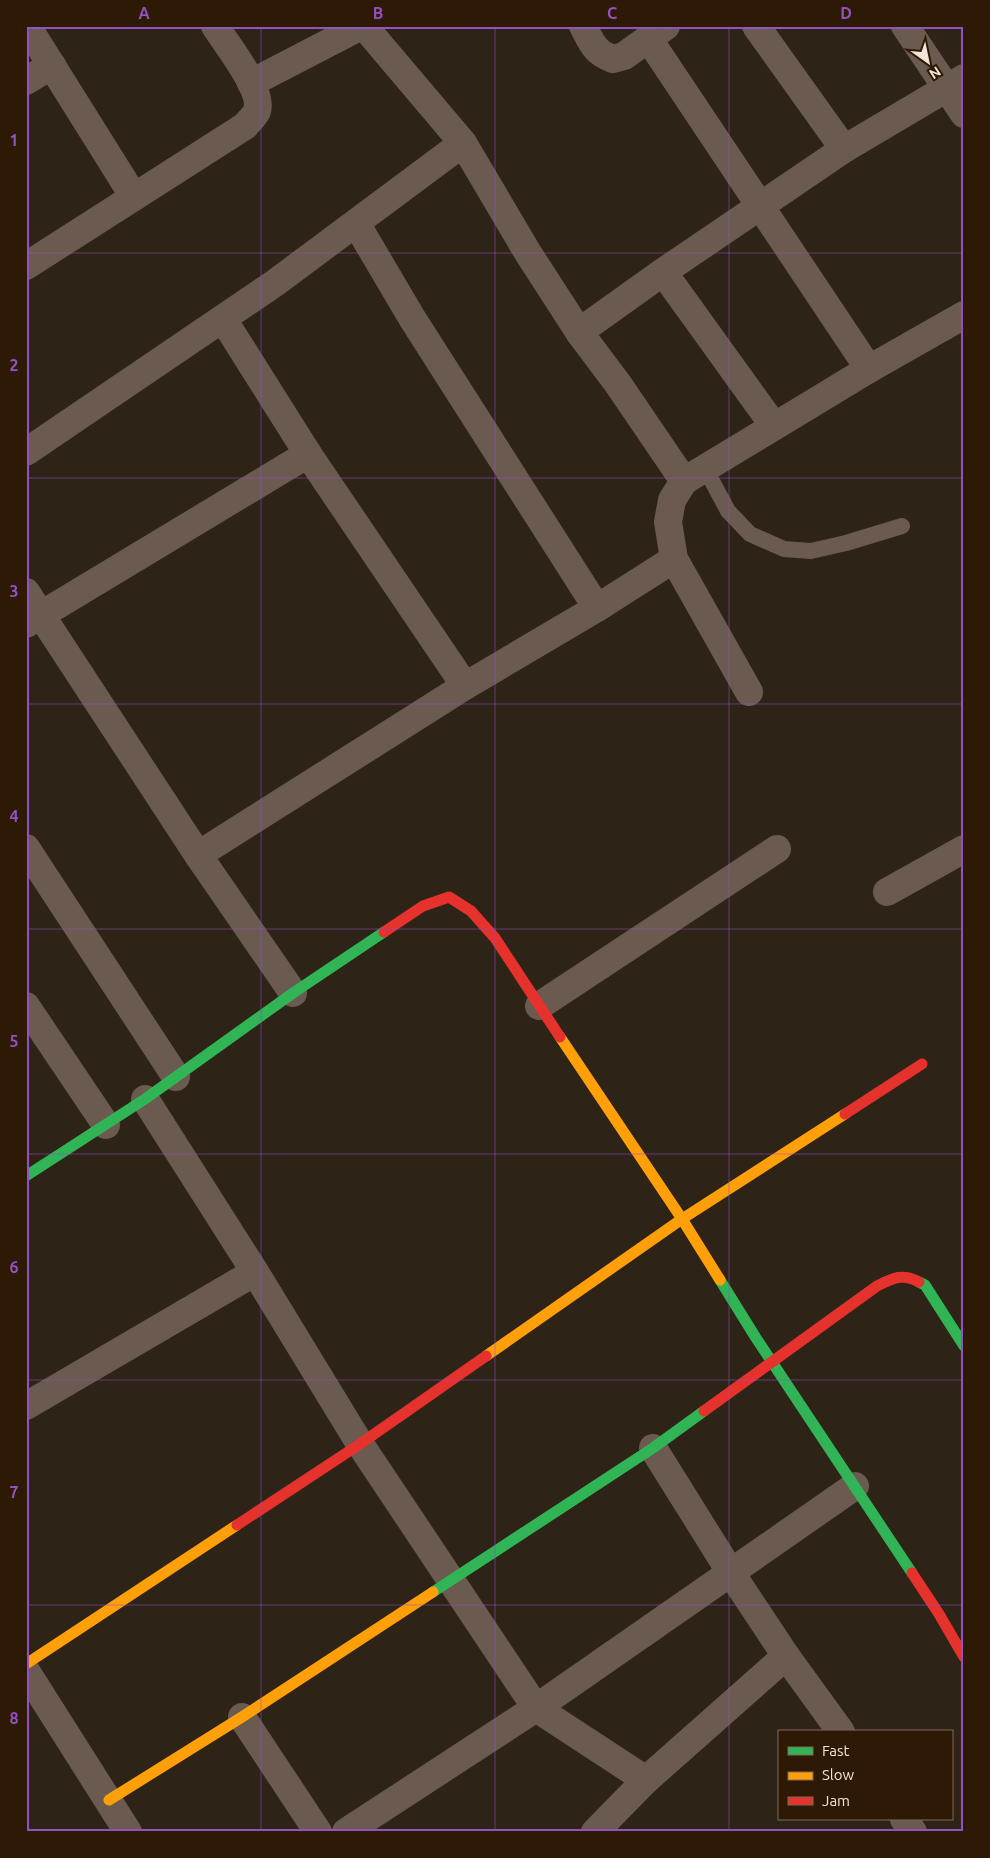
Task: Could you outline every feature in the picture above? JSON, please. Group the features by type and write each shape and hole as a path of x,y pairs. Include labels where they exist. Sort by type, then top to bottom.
{"street":[{"path":"26,26 134,197"},
{"path":"26,266 245,126 257,112 258,100 251,83 215,26"},
{"path":"251,83 363,26 463,143 528,253 580,332 618,384 694,474"},
{"path":"583,26 600,54 612,60 624,56 657,32 761,207 869,369"},
{"path":"756,26 844,149"},
{"path":"905,26 955,83 964,114"},
{"path":"26,81 52,65"},
{"path":"580,332 663,272 844,149 955,83"},
{"path":"26,452 275,283 463,143"},
{"path":"356,223 412,318 597,608"},
{"path":"663,272 774,426"},
{"path":"749,692 674,560 668,522 672,500 694,474 869,369 964,315"},
{"path":"223,319 308,454 465,686"},
{"path":"293,993 31,610 308,454"},
{"path":"198,855 465,686 674,560"},
{"path":"26,848 176,1077"},
{"path":"539,1006 777,849"},
{"path":"887,892 964,849"},
{"path":"26,1176 145,1099 293,993 423,906 448,896 471,911 495,938 682,1219 773,1362 939,1614 964,1657"},
{"path":"26,1006 106,1125"},
{"path":"26,1664 360,1444 682,1219 922,1064"},
{"path":"145,1099 255,1272 360,1444 536,1708 646,1780"},
{"path":"26,1406 255,1272"},
{"path":"109,1800 242,1716 653,1448 877,1286 895,1277 912,1278 925,1285 964,1346"},
{"path":"653,1448 731,1573 786,1656 840,1730"},
{"path":"346,1832 536,1708 855,1486"},
{"path":"595,1832 646,1780 786,1656"},
{"path":"26,1671 128,1832"},
{"path":"242,1716 318,1832"},
{"path":"905,1820 913,1832"}],"lane":[{"path":"694,474 750,534 784,549 811,550 846,544 902,526"}],"traffic: fast":[{"path":"26,1176 145,1099 293,993 384,932"},
{"path":"720,1280 756,1338 912,1573"},
{"path":"919,1282 925,1285 964,1346"},
{"path":"433,1592 653,1448 704,1411"}],"traffic: slow":[{"path":"560,1037 682,1219 720,1280"},
{"path":"486,1356 682,1219 845,1114"},
{"path":"26,1664 237,1525"},
{"path":"109,1800 242,1717 433,1592"}],"traffic: jam":[{"path":"384,932 423,906 449,897 471,911 495,938 560,1037"},
{"path":"845,1114 922,1064"},
{"path":"704,1411 877,1286 902,1277 919,1282"},
{"path":"237,1525 360,1444 486,1356"},
{"path":"912,1573 964,1657"}]}
